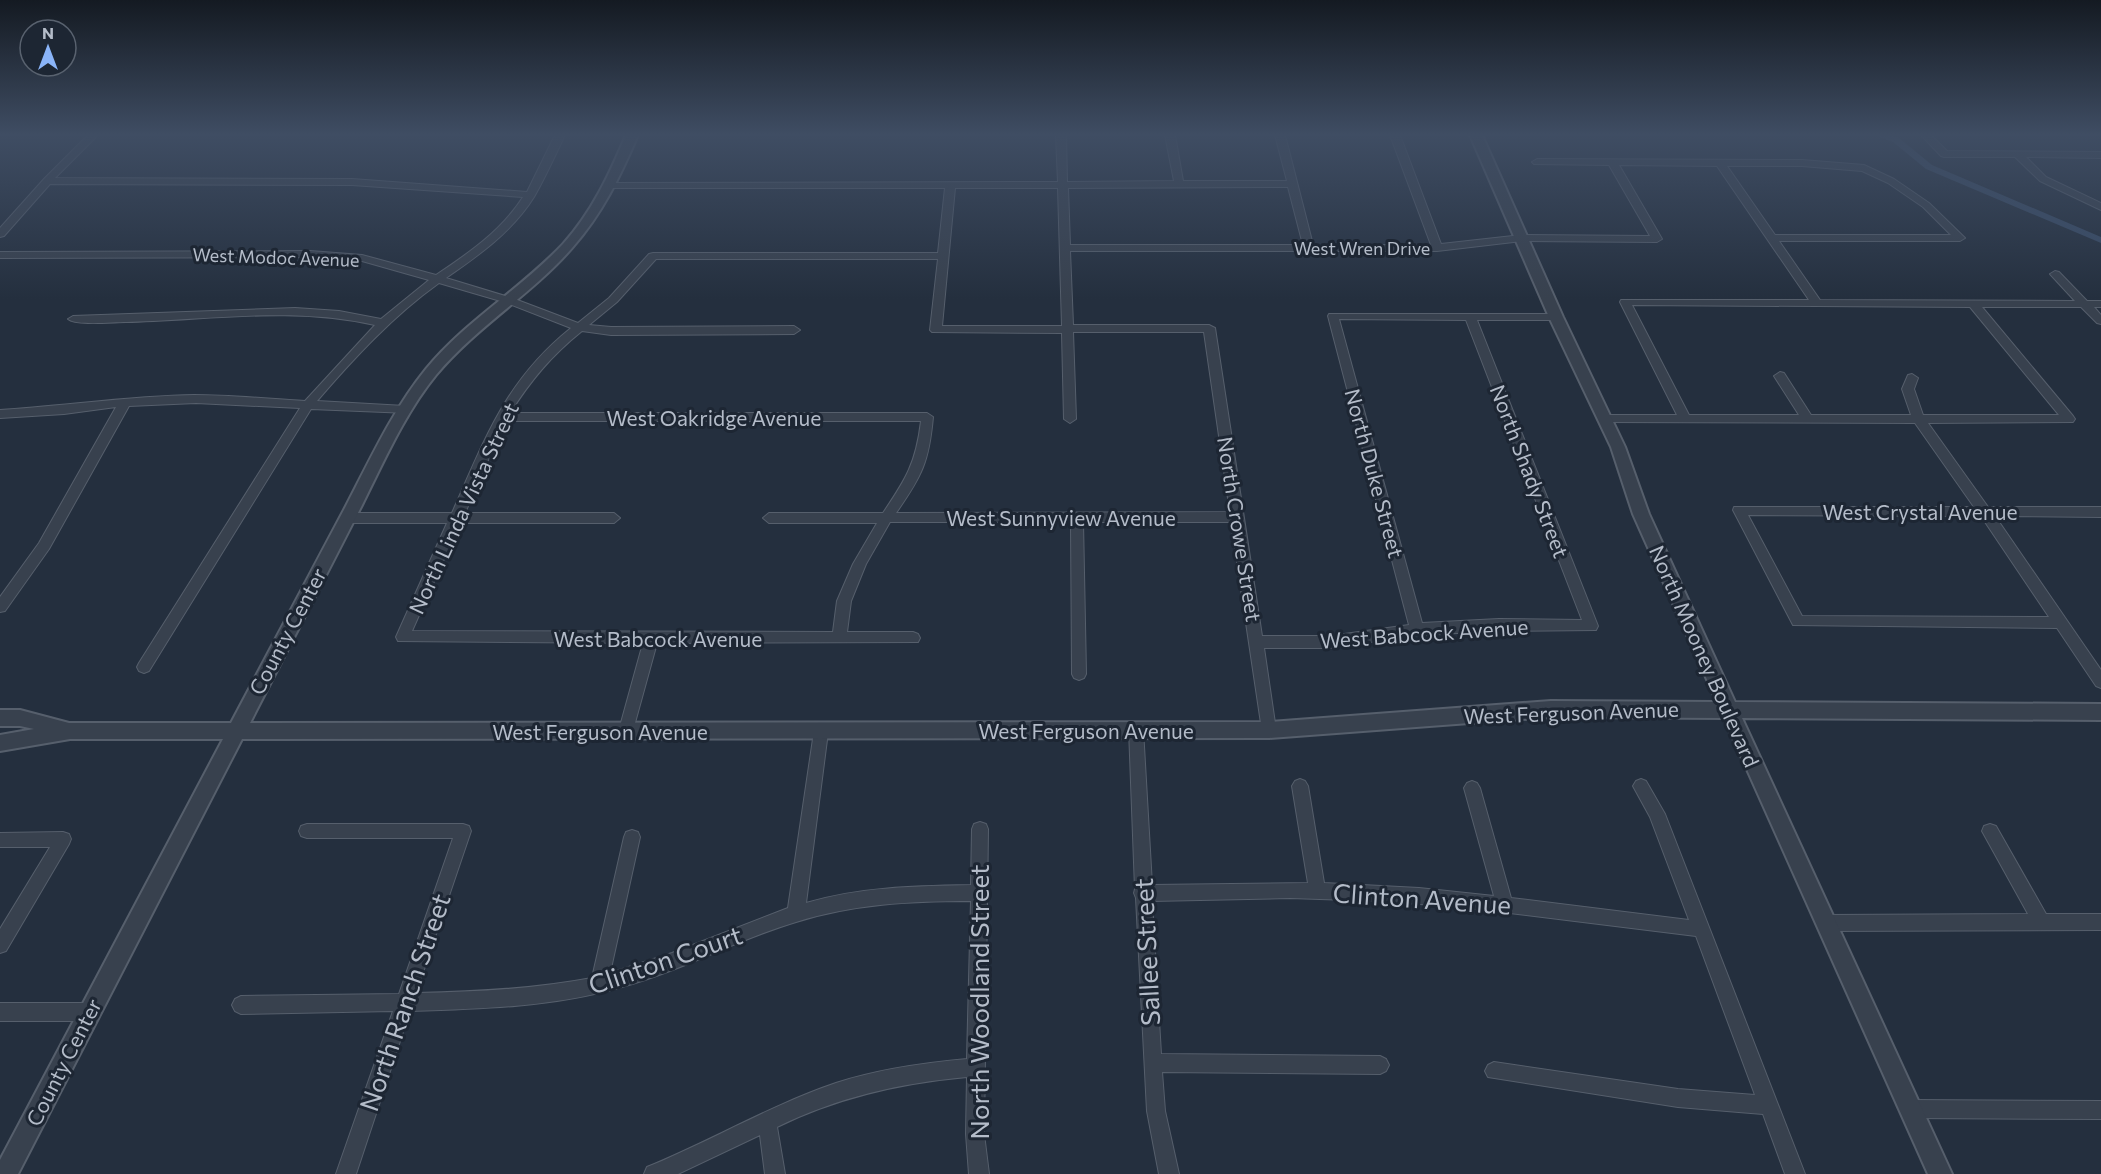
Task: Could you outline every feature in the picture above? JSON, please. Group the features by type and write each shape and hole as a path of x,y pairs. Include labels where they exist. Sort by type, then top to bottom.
{"street":[{"path":"0,234 39,190"},
{"path":"459,190 530,195"},
{"path":"144,668 308,405 334,373 383,323 483,247 512,220 533,190"},
{"name":"County Center","path":"5,1174 405,410 431,372 484,320 567,247 593,215 608,190"},
{"path":"950,190 936,330 1069,330"},
{"path":"1063,190 1070,419"},
{"path":"1295,190 1309,248"},
{"path":"1415,190 1437,248"},
{"name":"North Mooney Boulevard","path":"1500,190 1556,317 1618,447 1641,514 1940,1174"},
{"name":"West Wren Drive","path":"1066,248 1437,248 1522,238 1657,239 1629,190"},
{"path":"1739,190 1817,303"},
{"path":"1772,238 1960,238 1926,205 1904,190"},
{"path":"2064,190 2101,207"},
{"name":"West Modoc Avenue","path":"0,255 310,254 362,258 508,300 578,327 610,331 794,330"},
{"name":"North Linda Vista Street","path":"403,638 501,417 523,383 550,351 613,300 653,256 944,256"},
{"path":"2055,274 2101,321"},
{"path":"1685,419 1624,302 2101,304"},
{"path":"1605,419 2069,419 1973,304"},
{"path":"73,319 313,312 353,315 383,323"},
{"name":"North Duke Street","path":"1418,629 1333,316 1470,316"},
{"path":"1470,316 1556,317"},
{"name":"North Shady Street","path":"1470,316 1591,626"},
{"name":"North Crowe Street","path":"1069,330 1209,328 1269,730"},
{"path":"1780,376 1808,419"},
{"path":"1912,378 1908,389 1918,420 1985,512 2101,682"},
{"path":"0,414 64,410 125,402 196,399 405,410"},
{"path":"0,607 44,546 125,402"},
{"name":"West Oakridge Avenue","path":"501,417 927,417 924,449 913,478 886,518"},
{"name":"West Crystal Avenue","path":"2062,623 1797,621 1739,510 2101,512"},
{"name":"West Sunnyview Avenue","path":"769,519 1237,517"},
{"path":"839,638 844,601 860,564 886,518"},
{"path":"1077,518 1079,674"},
{"path":"347,519 614,519"},
{"name":"West Babcock Avenue","path":"1257,642 1330,642 1418,629 1499,625 1591,626"},
{"name":"West Babcock Avenue","path":"403,638 913,638"},
{"path":"626,730 651,638"},
{"name":"West Ferguson Avenue","path":"0,743 70,731 1269,730 1351,727 1521,710 2101,712"},
{"name":"West Ferguson Avenue","path":"0,718 20,718 70,731"},
{"name":"Sallee Street","path":"1136,729 1142,827 1142,893 1152,1063 1156,1111 1169,1174"},
{"path":"796,913 822,732"},
{"path":"1300,786 1317,891"},
{"path":"1641,786 1657,814 1795,1174"},
{"path":"1472,788 1504,903"},
{"name":"North Woodland Street","path":"979,1174 975,1134 975,1067 980,829"},
{"name":"North Ranch Street","path":"307,831 462,831 346,1174"},
{"path":"1990,831 2041,922"},
{"path":"599,985 632,837"},
{"path":"0,840 63,839 0,945"},
{"name":"Clinton Avenue","path":"1142,893 1317,891 1390,893 1504,903 1701,929"},
{"name":"Clinton Court","path":"241,1005 486,1000 546,994 599,985 655,968 796,913 882,897 932,893 978,893"},
{"path":"1827,923 2101,922"},
{"path":"0,1012 89,1012"},
{"path":"1152,1063 1380,1065"},
{"path":"654,1174 818,1099 868,1083 920,1072 975,1067"},
{"path":"1494,1071 1678,1098 1768,1105"},
{"path":"1910,1109 2101,1110"},
{"path":"767,1122 775,1174"}],"waterway":[{"path":"1983,190 2101,240"}]}
